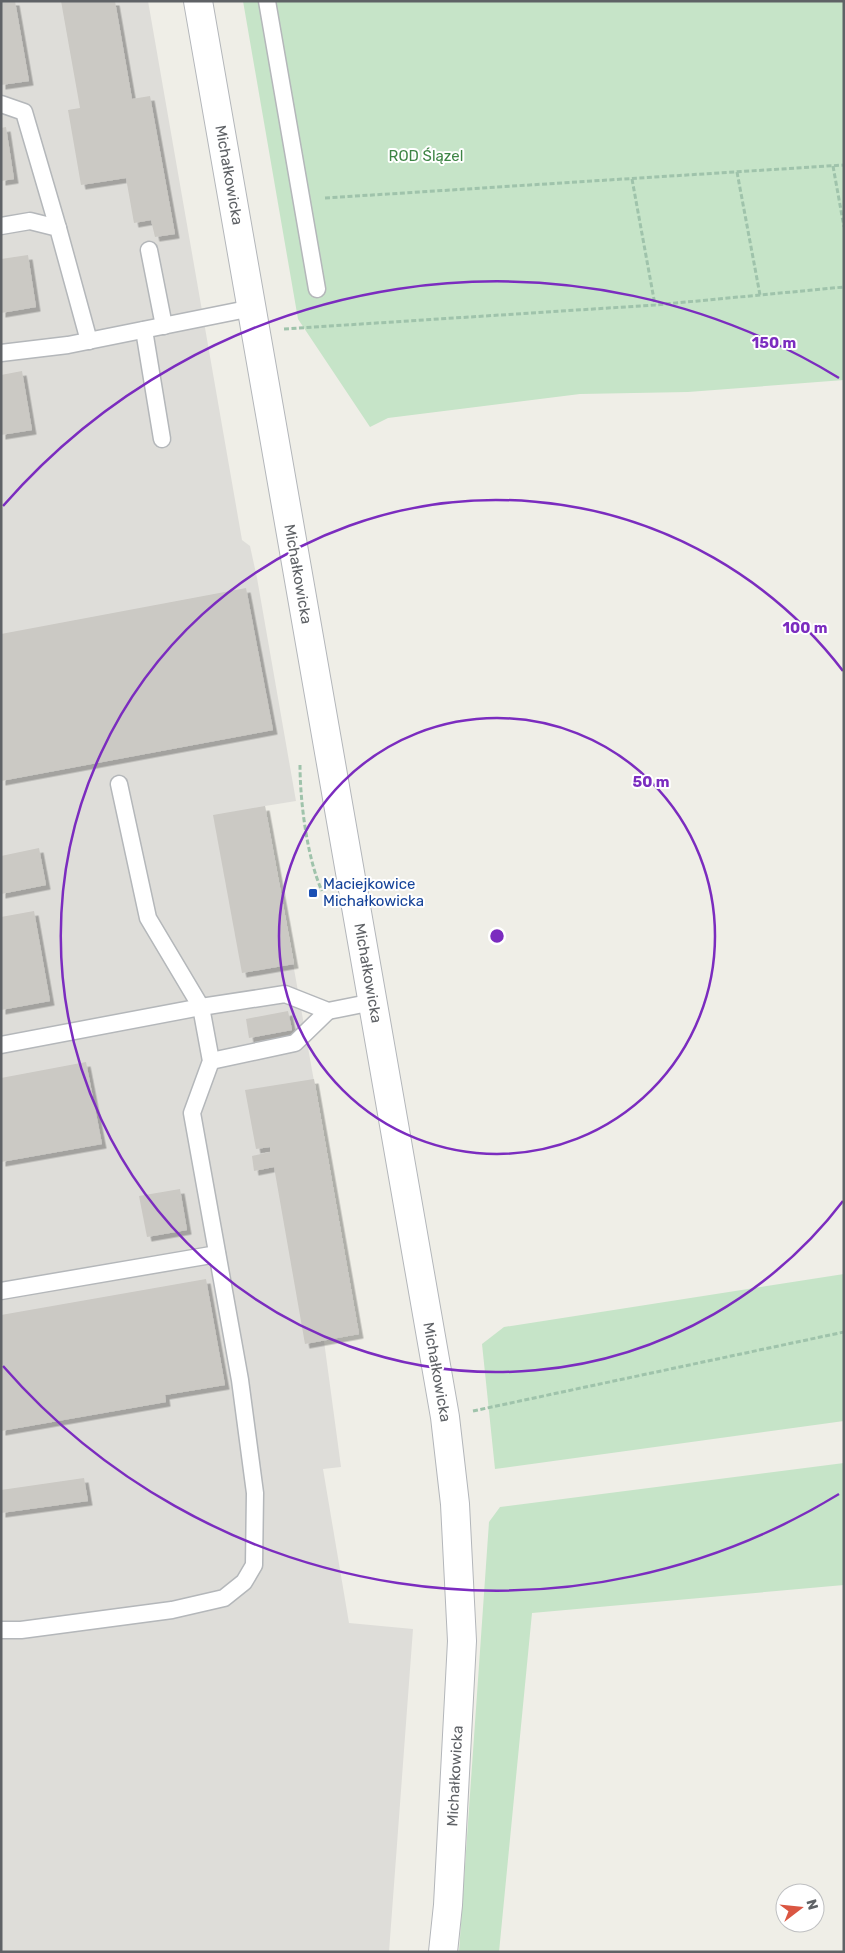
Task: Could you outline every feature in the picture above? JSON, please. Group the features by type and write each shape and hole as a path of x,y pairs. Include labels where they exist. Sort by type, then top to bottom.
{"street":[{"name":"Michałkowicka","path":"198,1 445,1417 455,1504 462,1641 448,1905 443,1952"}],"lane":[{"path":"267,1 317,289"},
{"path":"1,104 24,112 89,341"},
{"path":"1,226 30,221 58,228"},
{"path":"149,250 164,326"},
{"path":"1,353 89,341 164,326 254,319"},
{"path":"144,330 162,439"},
{"path":"1,1630 21,1630 172,1610 224,1598 244,1582 254,1565 255,1493 240,1380 192,1113 211,1062 201,1007 148,918 119,784"},
{"path":"1,1045 201,1007 286,994 328,1010 373,1002"},
{"path":"211,1062 295,1043 328,1010"},
{"path":"1,1291 217,1254"}],"path":[{"path":"302,200 844,165"},
{"path":"833,166 844,227"},
{"path":"737,172 760,295"},
{"path":"632,178 655,305"},
{"path":"254,319 655,305 844,287"},
{"path":"445,1417 844,1332"}],"shaded area":[{"path":"1,1 148,1 242,540 250,546 257,578 296,801 265,806 359,1334 324,1341 341,1467 323,1469 349,1623 413,1629 389,1952 1,1952"}],"green space":[{"name":"ROD Ślązel","path":"243,1 844,1 844,380 688,392 580,394 388,418 370,427 298,319"},
{"path":"844,1274 844,1421 495,1469 482,1344 504,1327"},
{"path":"844,1463 844,1585 532,1613 499,1952 459,1952 489,1522 500,1507"}],"building":[{"path":"1,1 15,1 29,81 1,85"},
{"path":"61,1 115,1 132,99 150,96 175,234 155,237 151,220 134,223 126,178 81,185 68,110 80,108"},
{"path":"6,127 14,179 1,181 1,128"},
{"path":"28,255 36,307 1,313 1,259"},
{"path":"22,371 32,430 1,435 1,375"},
{"path":"246,588 273,730 1,781 1,634"},
{"path":"265,806 294,964 242,973 213,815"},
{"path":"39,848 46,885 1,894 1,856"},
{"path":"34,911 50,1001 1,1010 1,917"},
{"path":"288,1011 292,1030 249,1038 246,1019"},
{"path":"86,1062 102,1144 1,1162 1,1078"},
{"path":"314,1079 359,1334 305,1344 274,1167 254,1171 252,1156 270,1152 270,1147 256,1149 245,1090"},
{"path":"180,1189 187,1230 147,1237 139,1196"},
{"path":"206,1279 225,1385 165,1395 166,1402 1,1431 1,1315"},
{"path":"84,1478 88,1501 1,1513 1,1490"}],"place":[{"name":"Maciejkowice Michałkowicka","path":"313,893"}]}
